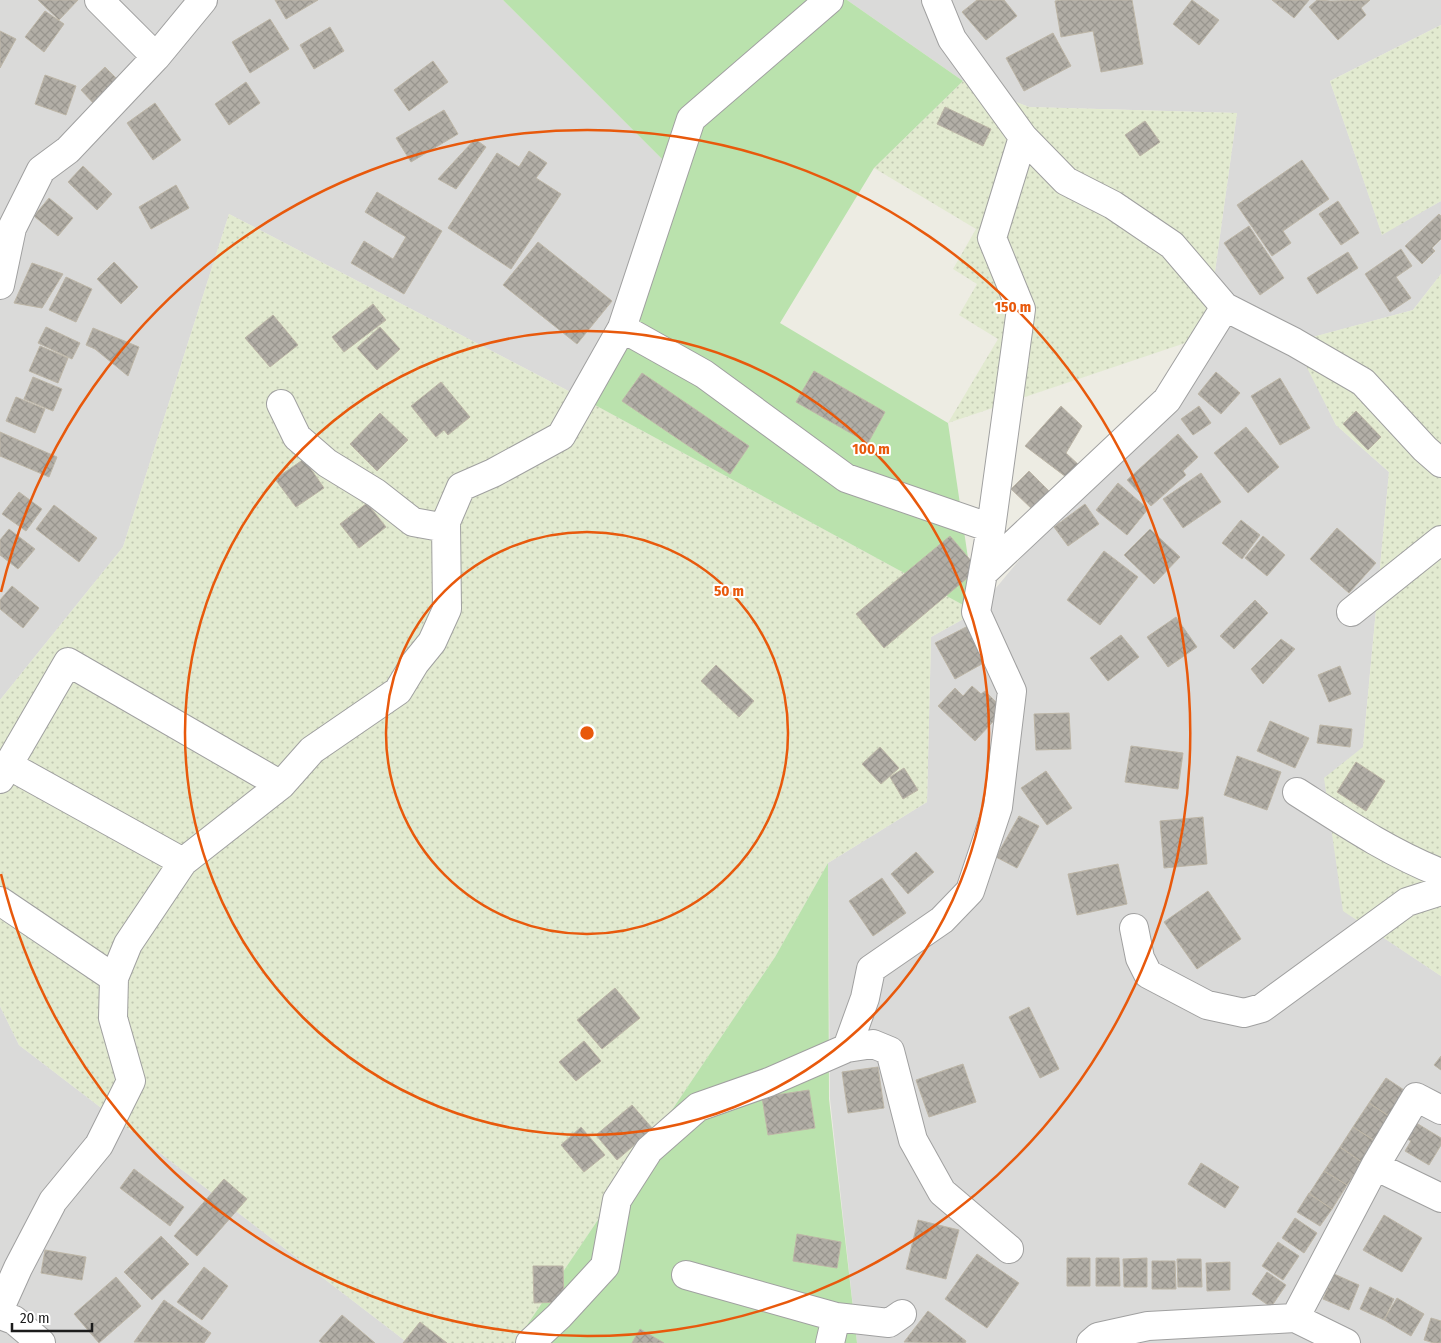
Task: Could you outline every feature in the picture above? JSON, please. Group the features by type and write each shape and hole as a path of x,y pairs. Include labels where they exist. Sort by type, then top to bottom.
{"street":[{"path":"99,0 156,56"},
{"path":"0,285 12,228 42,170 68,150 156,56 203,0"},
{"path":"0,1308 18,1268 53,1201 99,1145 131,1081 113,1018 114,978 128,944 183,862 281,785 312,750 398,691 415,663 432,642 447,609 446,522 462,487 493,473 561,436 622,328 692,119 829,0"},
{"path":"936,0 952,39 1023,137 1066,181 1113,205 1172,245 1225,307 1294,342 1362,382 1425,450 1441,464"},
{"path":"846,1048 865,998 871,969 942,920 970,891 998,807 1012,691 976,612 991,528 1021,309 992,238 1023,137"},
{"path":"983,573 1167,400 1225,307"},
{"path":"622,328 704,374 846,478 991,528"},
{"path":"281,404 297,437 327,463 376,493 413,522 446,528"},
{"path":"1351,612 1441,540"},
{"path":"183,862 4,772 68,662 281,785"},
{"path":"1298,792 1373,840 1416,863 1441,873"},
{"path":"1134,928 1140,958 1148,974 1207,1004 1244,1012 1262,1008 1407,902 1441,891"},
{"path":"0,901 114,978"},
{"path":"530,1343 559,1316 605,1266 616,1200 649,1150 698,1107 769,1082 846,1048 873,1044 890,1051 913,1140 942,1192 1009,1249"},
{"path":"1295,1318 1375,1166 1416,1097 1441,1110"},
{"path":"1375,1166 1441,1198"},
{"path":"686,1275 836,1317 892,1326"},
{"path":"0,1315 14,1320 41,1343"},
{"path":"830,1343 836,1317"},
{"path":"1091,1343 1098,1337 1148,1326 1295,1318 1346,1343"}],"shaded area":[{"path":"0,0 503,0 674,171 582,398 229,214 123,547 0,700"},
{"path":"847,0 1441,0 1441,25 1330,81 1382,234 1441,201 1441,274 1413,310 1295,342 1336,425 1389,472 1363,747 1344,911 1441,976 1441,1343 857,1343 830,1099 828,863 927,802 931,637 976,612 1206,336 1237,113 1029,107 963,81"},
{"path":"0,1006 19,1045 408,1343 0,1343"}],"green space":[{"path":"503,0 847,0 963,81 874,168 780,323 948,423 976,612 582,398 674,171"},
{"path":"1441,25 1441,201 1382,235 1330,81"},
{"path":"963,81 1029,107 1237,113 1206,336 948,423 998,339 959,315 977,284 953,269 976,229 874,168"},
{"path":"229,214 582,398 976,612 931,637 927,802 828,863 775,957 515,1343 408,1343 19,1045 0,1006 0,700 123,547"},
{"path":"1441,274 1441,976 1343,911 1324,778 1363,747 1389,472 1336,425 1294,342 1413,310"},
{"path":"828,863 829,1099 857,1343 515,1343 775,957"}],"building":[{"path":"38,0 78,0 59,20"},
{"path":"275,0 318,0 286,19"},
{"path":"977,0 1004,0 1017,16 986,40 962,12"},
{"path":"1132,0 1143,64 1101,72 1093,31 1061,37 1055,1"},
{"path":"1192,0 1219,20 1199,45 1173,24"},
{"path":"1272,0 1309,0 1294,18"},
{"path":"1317,0 1370,0 1361,8 1366,15 1338,40 1309,7"},
{"path":"45,11 64,24 44,52 25,37"},
{"path":"270,19 289,49 250,73 232,42"},
{"path":"330,27 344,51 314,69 300,45"},
{"path":"0,31 16,39 0,68"},
{"path":"1053,33 1071,66 1024,91 1006,58"},
{"path":"433,61 448,82 409,111 394,90"},
{"path":"105,67 120,82 96,106 81,90"},
{"path":"45,75 76,86 66,115 35,104"},
{"path":"246,82 260,103 229,125 215,104"},
{"path":"155,103 181,140 153,160 127,123"},
{"path":"945,107 991,129 983,146 937,124"},
{"path":"444,110 458,134 411,162 396,138"},
{"path":"1145,121 1160,142 1140,156 1125,135"},
{"path":"475,139 486,147 456,189 438,179"},
{"path":"529,151 547,163 536,178 561,194 511,269 448,228 497,153 519,167"},
{"path":"1302,160 1329,199 1283,231 1291,243 1272,256 1237,205"},
{"path":"83,166 112,194 97,210 68,182"},
{"path":"176,185 189,208 151,229 139,207"},
{"path":"377,192 442,231 404,294 351,263 364,241 393,259 406,237 365,212"},
{"path":"49,198 73,218 58,236 34,216"},
{"path":"1338,201 1359,233 1341,245 1319,214"},
{"path":"1439,214 1441,216 1441,239 1432,248 1435,251 1422,264 1405,246"},
{"path":"1249,226 1284,278 1260,295 1224,243"},
{"path":"538,242 612,301 577,344 503,285"},
{"path":"1401,249 1412,266 1396,277 1411,298 1390,312 1365,274"},
{"path":"1348,252 1358,268 1317,294 1307,278"},
{"path":"114,262 138,287 121,304 97,279"},
{"path":"32,263 63,274 42,308 14,303"},
{"path":"66,277 92,289 76,322 49,310"},
{"path":"373,304 386,320 344,352 332,337"},
{"path":"273,315 298,345 270,367 245,338"},
{"path":"46,327 80,343 72,359 38,343"},
{"path":"380,327 400,349 377,370 357,348"},
{"path":"93,328 139,347 128,376 95,349 86,345"},
{"path":"40,346 68,358 58,383 29,371"},
{"path":"814,371 885,412 868,443 796,402"},
{"path":"1216,372 1240,393 1221,414 1198,394"},
{"path":"642,373 749,446 730,474 622,401"},
{"path":"33,377 62,389 53,411 24,399"},
{"path":"1280,378 1310,428 1280,445 1251,396"},
{"path":"441,382 470,417 448,435 444,430 436,437 411,406"},
{"path":"16,397 45,409 35,433 6,421"},
{"path":"1061,406 1082,426 1066,453 1081,467 1070,480 1025,446"},
{"path":"1199,406 1211,423 1193,435 1181,419"},
{"path":"1356,411 1381,437 1368,450 1343,424"},
{"path":"380,413 408,440 377,471 350,444"},
{"path":"1246,427 1279,467 1248,493 1214,453"},
{"path":"0,432 57,457 49,477 0,456"},
{"path":"1178,434 1198,457 1183,471 1186,475 1151,506 1127,480"},
{"path":"304,459 324,488 296,507 275,479"},
{"path":"1029,471 1050,492 1033,510 1011,489"},
{"path":"1201,473 1221,502 1183,528 1163,499"},
{"path":"1118,483 1148,509 1127,535 1096,510"},
{"path":"19,492 42,509 26,531 2,514"},
{"path":"367,503 386,527 359,548 340,524"},
{"path":"1085,504 1099,524 1068,546 1054,527"},
{"path":"54,505 97,538 79,562 36,529"},
{"path":"1241,520 1260,535 1242,559 1222,543"},
{"path":"1337,528 1376,563 1349,593 1310,559"},
{"path":"9,529 35,549 18,569 0,555 0,540"},
{"path":"1150,529 1180,557 1154,584 1124,555"},
{"path":"950,536 978,569 884,648 856,614"},
{"path":"1263,536 1285,555 1267,576 1245,558"},
{"path":"1104,551 1138,577 1100,625 1067,600"},
{"path":"12,586 39,608 23,628 0,609 0,600"},
{"path":"1255,600 1268,613 1234,649 1220,636"},
{"path":"1176,617 1197,647 1168,667 1147,637"},
{"path":"968,626 989,660 955,679 935,643"},
{"path":"1121,635 1139,657 1108,681 1090,658"},
{"path":"1281,639 1295,649 1263,684 1251,669"},
{"path":"716,665 754,701 739,717 701,681"},
{"path":"1340,666 1351,694 1329,702 1318,675"},
{"path":"972,686 981,694 985,691 1004,710 975,741 938,706 955,688 963,696"},
{"path":"1069,713 1071,749 1036,750 1034,714"},
{"path":"1270,721 1309,738 1295,768 1257,751"},
{"path":"1320,725 1352,729 1350,747 1317,743"},
{"path":"1131,746 1183,753 1178,789 1125,782"},
{"path":"880,747 899,768 881,784 862,764"},
{"path":"1237,756 1281,772 1267,810 1224,795"},
{"path":"1356,762 1385,781 1366,811 1337,792"},
{"path":"904,768 918,790 903,799 890,777"},
{"path":"1046,771 1072,808 1047,825 1021,788"},
{"path":"1019,816 1039,826 1017,868 996,857"},
{"path":"1203,817 1207,864 1164,868 1160,821"},
{"path":"916,852 934,872 908,894 891,874"},
{"path":"1118,864 1127,904 1077,915 1068,874"},
{"path":"882,878 906,913 873,936 849,901"},
{"path":"1208,891 1241,939 1197,969 1164,922"},
{"path":"615,988 640,1018 602,1049 577,1020"},
{"path":"1029,1007 1059,1069 1040,1078 1009,1017"},
{"path":"584,1041 601,1061 576,1081 559,1062"},
{"path":"1441,1056 1441,1070 1434,1065"},
{"path":"963,1064 976,1102 929,1117 916,1080"},
{"path":"878,1067 884,1108 848,1113 842,1072"},
{"path":"1386,1078 1410,1094 1393,1119 1369,1103"},
{"path":"809,1090 815,1128 768,1135 762,1097"},
{"path":"1369,1103 1394,1119 1378,1143 1353,1127"},
{"path":"632,1105 653,1129 617,1160 596,1135"},
{"path":"1413,1121 1441,1138 1441,1145 1429,1165 1405,1151 1411,1141 1403,1137"},
{"path":"581,1127 605,1155 584,1172 561,1145"},
{"path":"1353,1127 1377,1142 1363,1163 1340,1147"},
{"path":"1340,1147 1362,1162 1347,1185 1324,1171"},
{"path":"1201,1163 1239,1187 1225,1208 1188,1184"},
{"path":"134,1169 184,1207 170,1226 120,1188"},
{"path":"1324,1171 1347,1185 1332,1209 1309,1194"},
{"path":"224,1179 247,1199 197,1256 174,1236"},
{"path":"1309,1193 1332,1209 1320,1226 1297,1212"},
{"path":"1384,1215 1422,1238 1402,1272 1363,1250"},
{"path":"1295,1218 1317,1233 1304,1253 1282,1238"},
{"path":"918,1220 959,1230 946,1279 906,1269"},
{"path":"797,1234 841,1242 837,1268 793,1261"},
{"path":"161,1236 189,1264 152,1300 124,1272"},
{"path":"1278,1242 1299,1256 1283,1280 1262,1266"},
{"path":"45,1250 86,1257 82,1280 41,1273"},
{"path":"977,1254 1019,1283 987,1328 945,1299"},
{"path":"1067,1258 1090,1258 1090,1286 1067,1286"},
{"path":"1096,1258 1119,1258 1120,1286 1096,1286"},
{"path":"1147,1258 1147,1287 1124,1287 1123,1259"},
{"path":"1177,1259 1201,1259 1202,1287 1178,1287"},
{"path":"1152,1261 1175,1261 1176,1289 1152,1289"},
{"path":"1230,1262 1230,1290 1207,1291 1206,1263"},
{"path":"533,1266 563,1266 564,1302 534,1303"},
{"path":"204,1267 228,1286 202,1320 177,1302"},
{"path":"1267,1272 1286,1285 1271,1307 1252,1294"},
{"path":"1334,1274 1359,1285 1349,1310 1323,1299"},
{"path":"116,1277 141,1306 99,1343 74,1314"},
{"path":"1370,1287 1394,1299 1384,1320 1360,1309"},
{"path":"1397,1298 1424,1314 1411,1336 1384,1320"},
{"path":"164,1300 211,1333 204,1343 134,1342"},
{"path":"928,1311 966,1341 965,1343 904,1342"},
{"path":"342,1315 375,1343 322,1343 319,1341"},
{"path":"1431,1318 1441,1321 1441,1343 1424,1340"},
{"path":"420,1322 447,1343 403,1343"},
{"path":"640,1329 664,1343 632,1343"}]}
